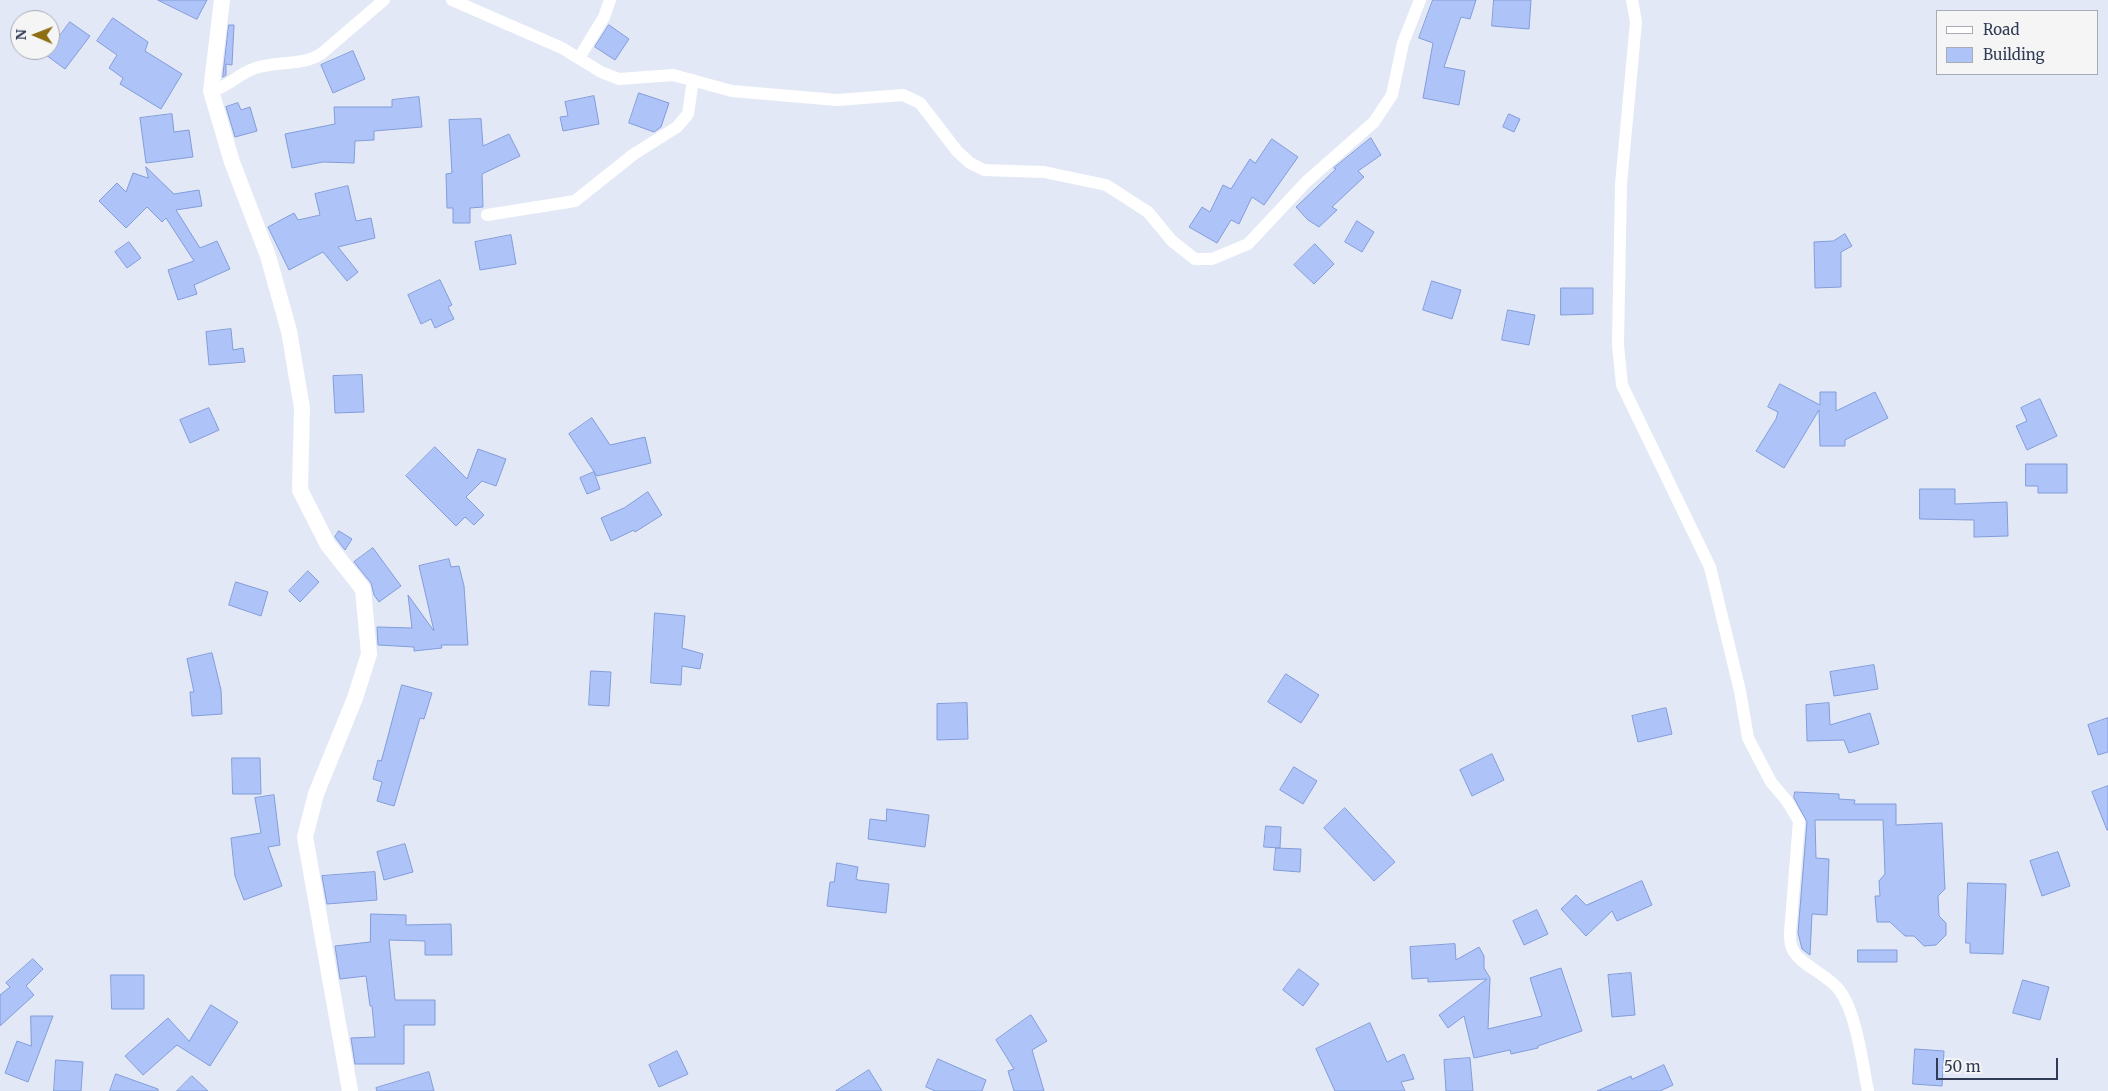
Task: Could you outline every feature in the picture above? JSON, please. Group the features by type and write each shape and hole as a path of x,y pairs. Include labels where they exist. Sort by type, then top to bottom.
{"street":[{"path":"222,0 211,90 232,162 268,256 289,331 302,408 300,490 328,545 363,589 369,654 356,698 316,794 305,837 350,1091"},
{"path":"211,90 218,90 252,69 278,63 310,61 322,54 384,0"},
{"path":"452,0 562,48 601,72 620,79 673,75 732,91 837,100 903,95 920,103 958,151 970,163 984,170 1044,172 1106,185 1148,212 1172,241 1195,259 1212,258 1248,244 1306,182 1374,122 1392,95 1403,43 1420,0"},
{"path":"579,58 604,17 610,0"},
{"path":"1632,0 1636,22 1620,184 1618,345 1622,385 1710,567 1740,691 1748,738 1771,782 1787,800 1798,821 1790,933 1792,948 1802,960 1817,970 1840,991 1855,1026 1868,1091"},
{"path":"487,215 574,201 634,154 677,128 688,114 693,80"}],"building":[{"path":"158,0 207,0 197,19"},
{"path":"1433,0 1476,0 1470,19 1461,17 1444,67 1465,71 1459,105 1423,98 1433,43 1419,38"},
{"path":"1494,0 1531,0 1529,29 1492,26"},
{"path":"113,18 148,42 145,51 182,74 161,109 120,84 123,78 109,68 117,55 97,41"},
{"path":"70,22 90,36 65,69 53,60 60,60 60,36"},
{"path":"229,25 234,25 232,65 226,64 226,75 223,77"},
{"path":"609,25 629,39 615,60 595,47"},
{"path":"353,51 365,79 333,93 321,65"},
{"path":"639,93 669,103 661,127 654,132 629,123"},
{"path":"594,96 599,124 563,131 560,117 568,116 565,102"},
{"path":"419,97 422,127 374,131 374,140 355,141 354,163 323,162 292,168 285,134 335,124 334,107 392,107 392,100"},
{"path":"238,103 241,110 250,107 257,131 235,137 226,107"},
{"path":"172,114 174,132 189,130 193,157 146,163 140,118"},
{"path":"1509,114 1520,119 1514,132 1503,127"},
{"path":"481,119 483,146 509,134 520,156 482,174 483,207 470,208 470,223 453,223 453,208 447,208 446,174 452,173 449,120"},
{"path":"1371,138 1381,155 1358,171 1364,177 1332,207 1337,210 1319,227 1308,220 1296,207 1336,169 1334,168"},
{"path":"1272,139 1298,157 1264,205 1252,197 1239,224 1231,220 1217,243 1189,227 1202,207 1210,212 1223,185 1231,189 1250,159 1255,163"},
{"path":"146,167 174,194 199,190 202,206 176,210 200,248 217,241 230,269 194,285 197,294 178,300 168,270 194,261 166,218 162,222 147,207 126,228 99,201 117,183 126,192 133,173 148,178"},
{"path":"348,186 356,221 371,218 375,238 338,247 358,272 347,281 323,252 289,270 268,227 294,213 298,220 320,215 315,194"},
{"path":"1357,221 1374,232 1362,252 1345,242"},
{"path":"1845,234 1852,246 1841,252 1841,287 1815,288 1814,242 1833,241"},
{"path":"511,235 516,264 480,270 475,242"},
{"path":"129,242 141,258 127,268 115,252"},
{"path":"1315,244 1334,264 1314,284 1294,265"},
{"path":"440,280 452,305 448,307 454,319 435,328 431,319 421,324 408,295"},
{"path":"1432,281 1461,290 1452,319 1423,310"},
{"path":"1561,288 1593,288 1593,314 1561,315"},
{"path":"1508,310 1535,315 1529,345 1502,340"},
{"path":"231,329 233,350 243,348 245,362 209,365 206,332"},
{"path":"362,375 364,412 335,413 333,376"},
{"path":"1780,384 1820,405 1820,392 1836,392 1836,411 1875,392 1888,418 1845,440 1845,446 1820,446 1819,410 1784,468 1756,451 1776,419 1778,412 1768,407"},
{"path":"2040,399 2057,436 2027,450 2016,426 2027,421 2021,408"},
{"path":"209,408 219,430 190,443 180,420"},
{"path":"592,418 610,445 645,437 651,463 597,476 569,434"},
{"path":"435,447 467,479 478,449 506,459 496,486 482,481 466,497 484,515 474,525 465,517 456,526 406,476"},
{"path":"2026,464 2067,464 2067,493 2038,493 2038,486 2026,486"},
{"path":"594,472 600,489 587,494 580,478"},
{"path":"1920,489 1955,489 1955,504 2007,502 2008,536 1974,537 1974,520 1920,519"},
{"path":"648,492 662,515 635,532 634,530 611,541 601,518 624,508"},
{"path":"339,531 352,539 345,550 335,537"},
{"path":"373,548 401,586 379,602 374,595 371,583 354,562"},
{"path":"449,559 451,567 459,566 464,586 468,645 441,645 442,648 414,651 414,647 378,645 377,627 412,628 408,595 434,631 419,566"},
{"path":"308,571 319,582 300,602 289,591"},
{"path":"236,582 268,592 261,616 229,605"},
{"path":"655,613 685,616 682,648 703,654 700,669 682,666 681,685 651,683"},
{"path":"212,653 221,690 222,714 192,716 190,692 194,692 187,659"},
{"path":"1874,665 1878,689 1834,696 1830,672"},
{"path":"591,671 611,672 609,706 589,705"},
{"path":"1286,674 1319,695 1301,723 1268,702"},
{"path":"402,685 432,693 424,719 420,718 394,806 377,801 382,782 373,779 378,760 381,761"},
{"path":"967,703 968,739 937,740 937,704"},
{"path":"1829,703 1830,725 1870,713 1879,744 1849,753 1844,740 1807,741 1806,705"},
{"path":"1666,708 1672,734 1638,742 1632,716"},
{"path":"2108,718 2108,752 2098,755 2088,725"},
{"path":"1492,754 1504,780 1472,796 1460,770"},
{"path":"232,758 260,758 261,794 233,794"},
{"path":"1294,767 1317,781 1303,804 1280,790"},
{"path":"2108,786 2108,830 2107,830 2092,792"},
{"path":"1795,792 1839,794 1839,799 1855,800 1854,804 1896,804 1896,825 1942,823 1945,889 1938,896 1939,916 1946,923 1946,935 1936,945 1924,946 1914,936 1905,936 1890,922 1877,922 1875,896 1880,896 1879,881 1885,874 1883,820 1815,820 1816,858 1829,859 1827,915 1812,914 1810,955 1802,949 1798,933 1807,822 1794,798"},
{"path":"274,795 280,845 268,847 282,886 244,900 235,876 231,838 261,833 255,798"},
{"path":"1345,808 1395,862 1374,881 1324,828"},
{"path":"887,809 929,815 925,847 868,839 870,819 886,821"},
{"path":"1266,826 1281,827 1280,848 1264,847"},
{"path":"405,844 413,872 384,880 377,852"},
{"path":"1276,848 1301,849 1300,872 1274,870"},
{"path":"2058,852 2070,886 2042,896 2030,861"},
{"path":"837,863 858,867 856,879 858,880 889,884 886,913 827,906 830,882 834,882"},
{"path":"375,872 377,900 327,904 322,876"},
{"path":"1642,881 1652,905 1617,921 1612,911 1586,936 1561,909 1576,895 1586,905"},
{"path":"1968,883 2006,884 2003,954 1970,953 1970,943 1966,943"},
{"path":"1537,910 1548,934 1524,945 1513,921"},
{"path":"371,914 406,915 406,925 451,924 452,955 425,955 425,941 389,940 395,1000 435,1000 435,1025 404,1025 404,1064 355,1064 351,1038 375,1037 372,1006 370,1006 366,976 340,979 335,946 370,942"},
{"path":"1455,944 1456,960 1479,947 1484,956 1484,968 1490,978 1488,1029 1542,1016 1530,978 1561,968 1582,1031 1538,1046 1538,1048 1511,1054 1510,1050 1474,1058 1464,1016 1448,1028 1439,1015 1487,979 1428,982 1428,978 1412,979 1410,947"},
{"path":"1858,950 1897,950 1897,962 1858,962"},
{"path":"33,959 43,969 26,986 34,995 0,1026 0,995 10,987 6,983"},
{"path":"1299,969 1319,984 1303,1006 1283,990"},
{"path":"1631,973 1635,1015 1612,1017 1608,975"},
{"path":"111,975 144,975 144,1009 112,1009"},
{"path":"2023,980 2049,987 2040,1020 2013,1013"},
{"path":"211,1005 238,1022 210,1066 177,1045 143,1075 125,1056 168,1018 189,1041"},
{"path":"1031,1015 1047,1041 1032,1050 1044,1091 1014,1091 1008,1071 1014,1069 996,1040"},
{"path":"31,1016 53,1016 28,1082 5,1073 17,1041 31,1046"},
{"path":"1370,1023 1387,1062 1404,1054 1414,1079 1401,1082 1405,1091 1335,1091 1316,1049"},
{"path":"1915,1049 1944,1051 1942,1086 1913,1084"},
{"path":"677,1051 688,1074 659,1087 649,1065"},
{"path":"1470,1058 1473,1091 1446,1091 1444,1060"},
{"path":"938,1059 986,1080 982,1091 935,1091 926,1087"},
{"path":"56,1060 83,1062 81,1091 54,1091"},
{"path":"1664,1065 1673,1085 1660,1091 1597,1091 1631,1076 1632,1079"},
{"path":"869,1070 882,1091 836,1091"},
{"path":"429,1072 434,1091 377,1091 376,1088"},
{"path":"116,1074 158,1089 158,1091 110,1091"},
{"path":"192,1076 208,1091 177,1091"}]}
